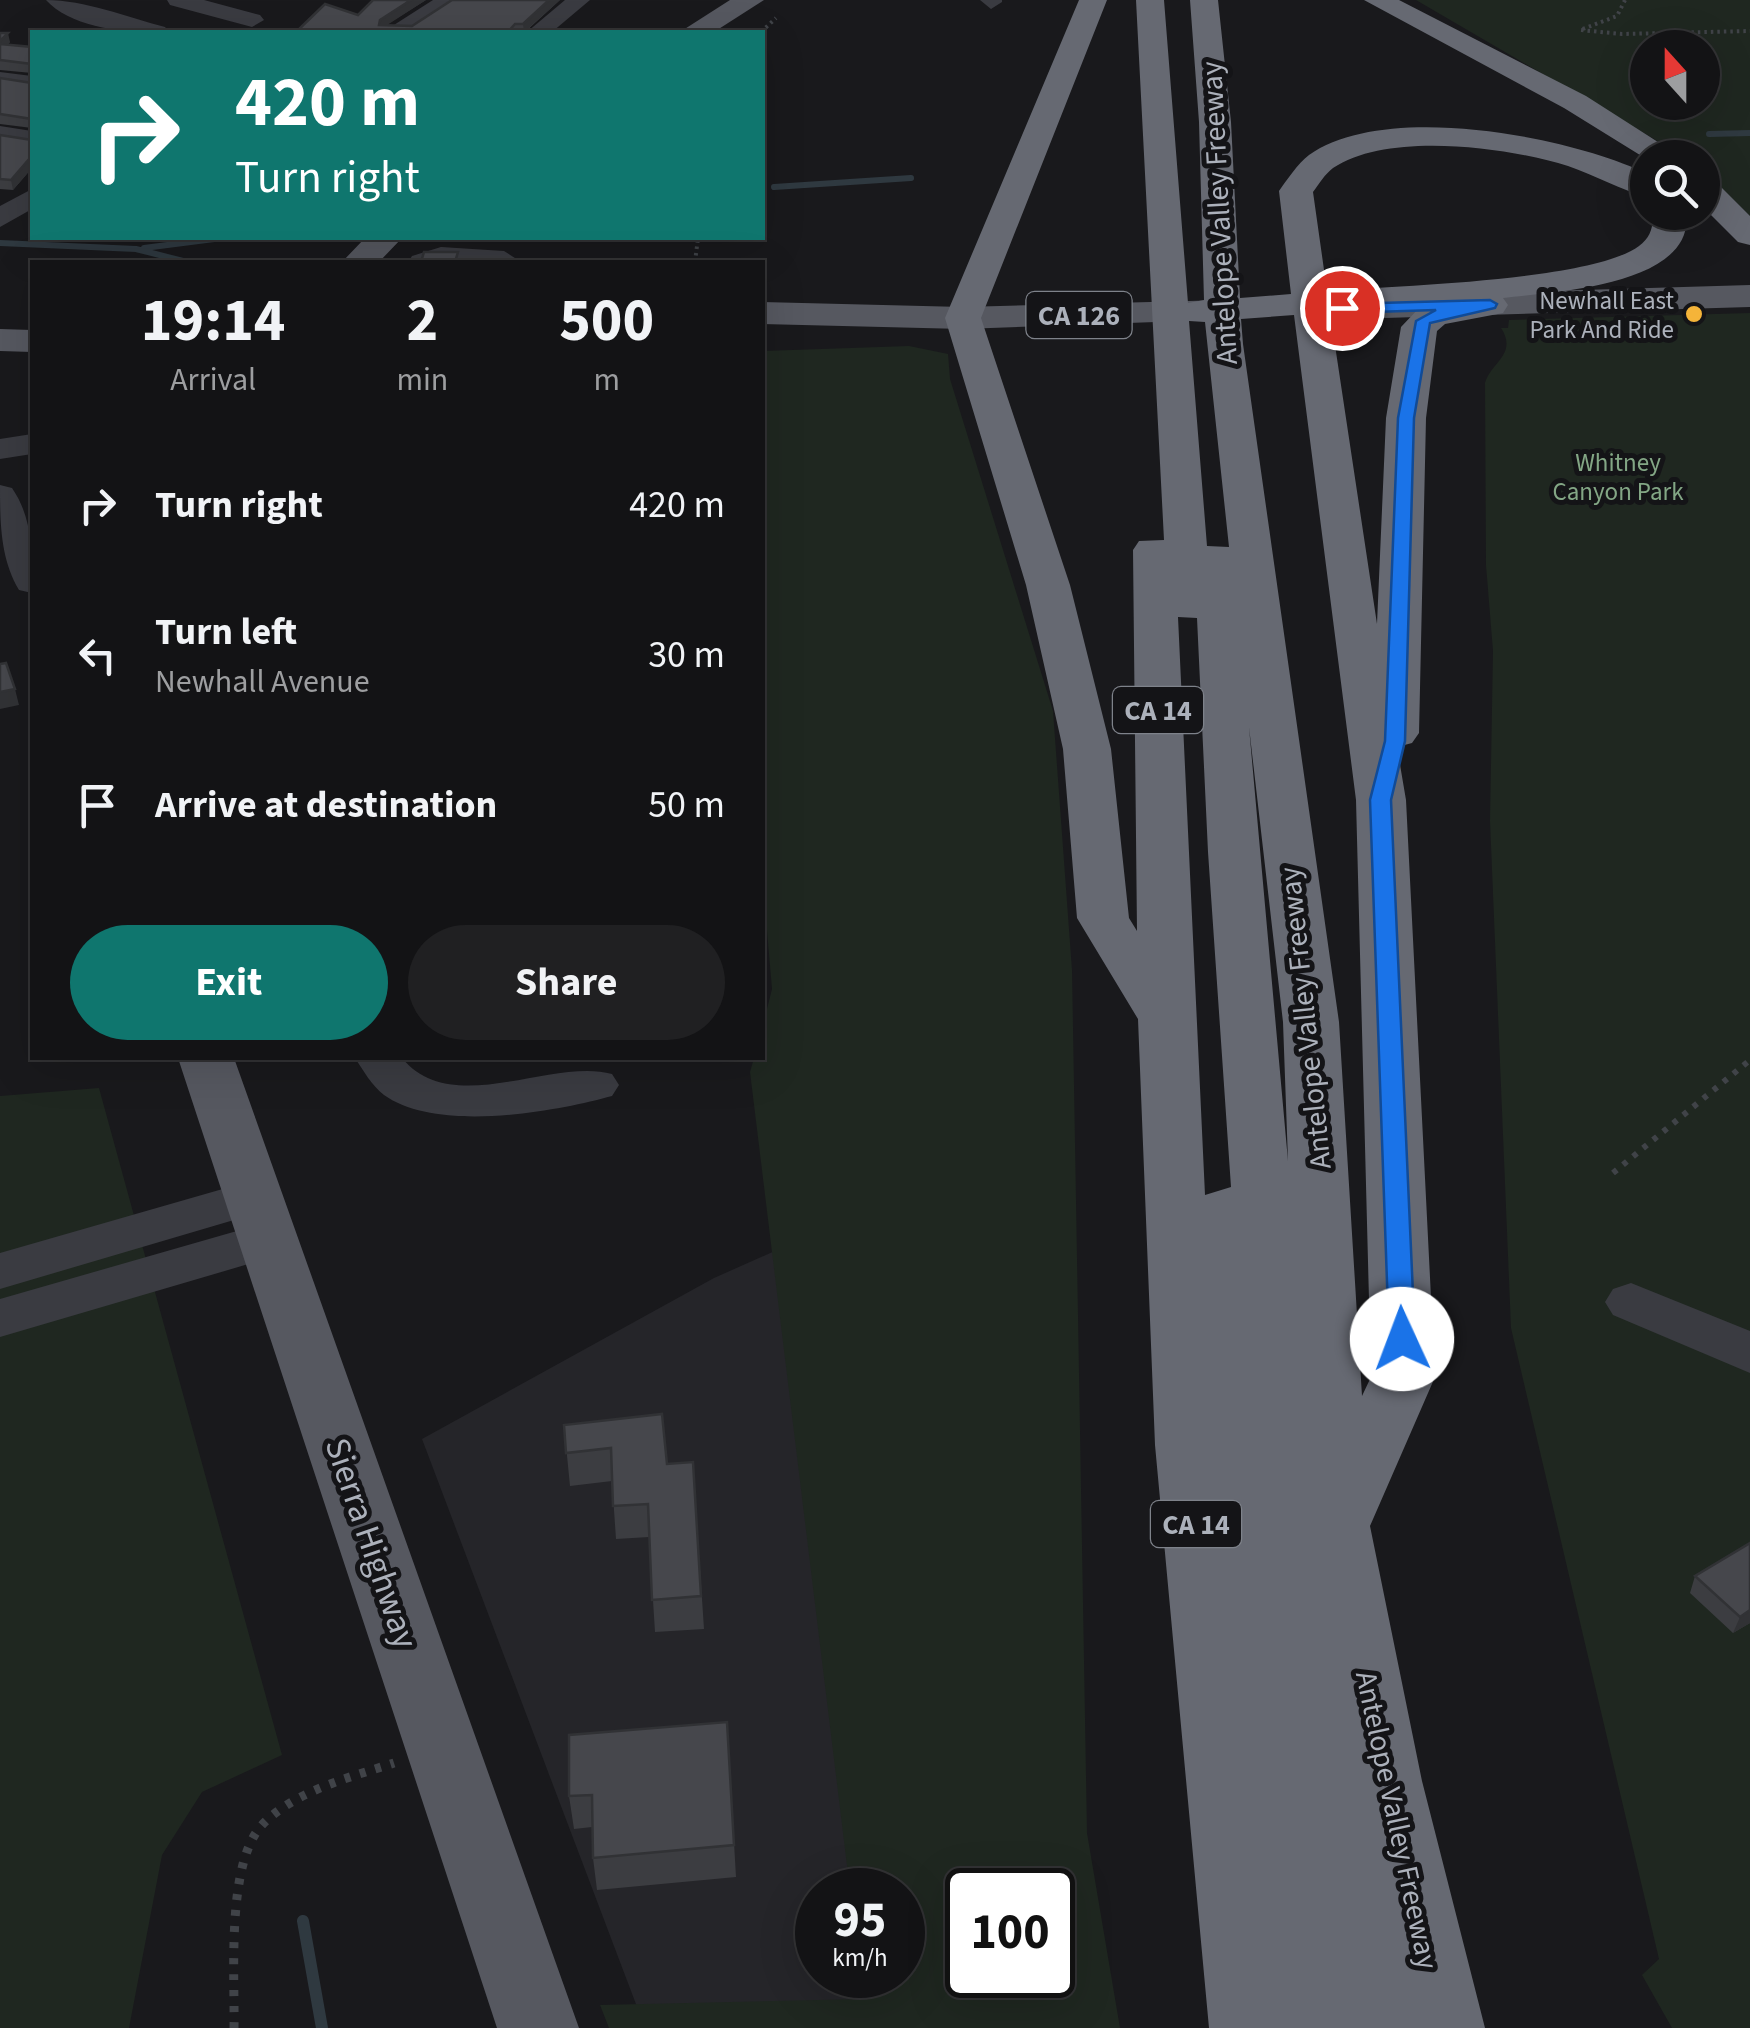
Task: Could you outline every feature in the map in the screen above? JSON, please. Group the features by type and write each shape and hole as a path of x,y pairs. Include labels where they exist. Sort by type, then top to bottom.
{"highway":[{"path":"1093,0 963,318 1048,585 1083,732 1100,854 1103,918 1166,1018"},
{"name":"Antelope Valley Freeway","path":"1131,0 1311,1022 1336,1526 1384,1782 1444,2028"},
{"path":"1150,0 1219,591 1233,852 1296,1602 1339,1896 1368,2028"},
{"path":"1178,0 1185,313 1249,1524 1295,1902 1318,2028"},
{"name":"Antelope Valley Freeway","path":"1204,0 1215,122 1185,313 1166,1018 1188,1445 1250,2028"},
{"path":"1378,0 1575,102 1637,140"},
{"path":"1336,1526 1404,1377 1380,800 1338,518 1296,191 1311,168 1348,150 1412,139 1490,139 1581,156 1630,179"},
{"path":"1720,205 1750,235"},
{"path":"1185,313 1522,286 1592,276 1619,269 1657,250 1669,230"},
{"path":"1380,800 1395,741 1406,418 1419,327 1433,315 1490,304"}],"main road":[{"path":"698,30 750,0"},
{"path":"361,260 383,240"},
{"name":"CA 126","path":"963,318 1750,296"},
{"path":"765,314 963,318"},
{"path":"0,317 30,318"},
{"path":"765,333 963,318"},
{"path":"0,340 30,341"},
{"name":"Sierra Highway","path":"207,1060 538,2028"}],"street":[{"path":"57,0 84,14 149,30"},
{"path":"178,0 252,20"},
{"path":"398,30 450,0"},
{"path":"541,30 579,0"},
{"path":"0,79 30,82"},
{"path":"0,134 30,139"},
{"path":"429,260 442,256 504,260"},
{"path":"0,330 30,330"},
{"path":"0,449 30,444"},
{"path":"0,496 30,577"},
{"path":"380,1060 404,1086 458,1099 542,1097 596,1085"},
{"path":"0,1270 261,1218"},
{"path":"0,1318 261,1218"},
{"path":"1632,1302 1750,1353"}],"path":[{"path":"1625,0 1618,16 1580,30 1598,34 1688,28 1750,31"},
{"path":"763,30 776,18"},
{"path":"1613,1173 1666,1134 1750,1060"},
{"path":"234,2028 237,1936 245,1865 254,1835 291,1804 328,1786 442,1746"}],"shaded area":[{"path":"777,1250 849,1868 795,1868 795,1998 864,1999 642,2020 422,1439 714,1278"}],"green space":[{"path":"1416,0 1750,0 1750,216 1720,187 1720,140 1656,140"},
{"name":"Whitney Canyon Park","path":"1750,313 1750,2028 1672,2028 1642,1975 1659,1959 1511,1328 1490,821 1493,651 1486,565 1485,383 1505,351 1501,328 1508,328 1509,320"},
{"path":"909,346 948,354 950,379 1053,711 1072,970 1087,1833 1120,2028 609,2028 600,2005 925,1998 925,1868 847,1868 750,1072 753,1060 765,1060 765,1017 772,989 765,907 765,351"},
{"path":"99,1088 282,1755 202,1792 162,1855 129,2028 0,2028 0,1096"}],"building":[{"path":"373,0 411,0 380,20 379,25 412,26 452,0 549,0 523,24 515,24 510,30 298,30 325,4 358,15"},
{"path":"0,44 30,47 30,64 0,60"},
{"path":"0,78 30,83 30,119 0,114"},
{"path":"0,135 30,140 30,158 11,180 0,179"},
{"path":"424,252 458,252 456,260 422,260"},
{"path":"6,663 15,689 0,692 0,664"},
{"path":"662,1414 667,1464 693,1462 701,1596 652,1600 648,1504 613,1506 611,1448 566,1453 564,1425"},
{"path":"1750,1543 1750,1610 1740,1617 1695,1576"},
{"path":"727,1722 734,1845 593,1858 592,1795 569,1796 569,1735"}],"waterway":[{"path":"1709,134 1750,133"},
{"path":"774,187 911,178"},
{"path":"144,248 206,240"},
{"path":"0,243 136,249 179,260"},
{"path":"303,1921 322,2028"}],"place":[{"name":"Newhall East Park And Ride","path":"1694,314"}],"route":[{"path":"1342,308 1490,304 1448,311 1423,321 1406,418 1395,741 1380,800 1402,1339"}]}
